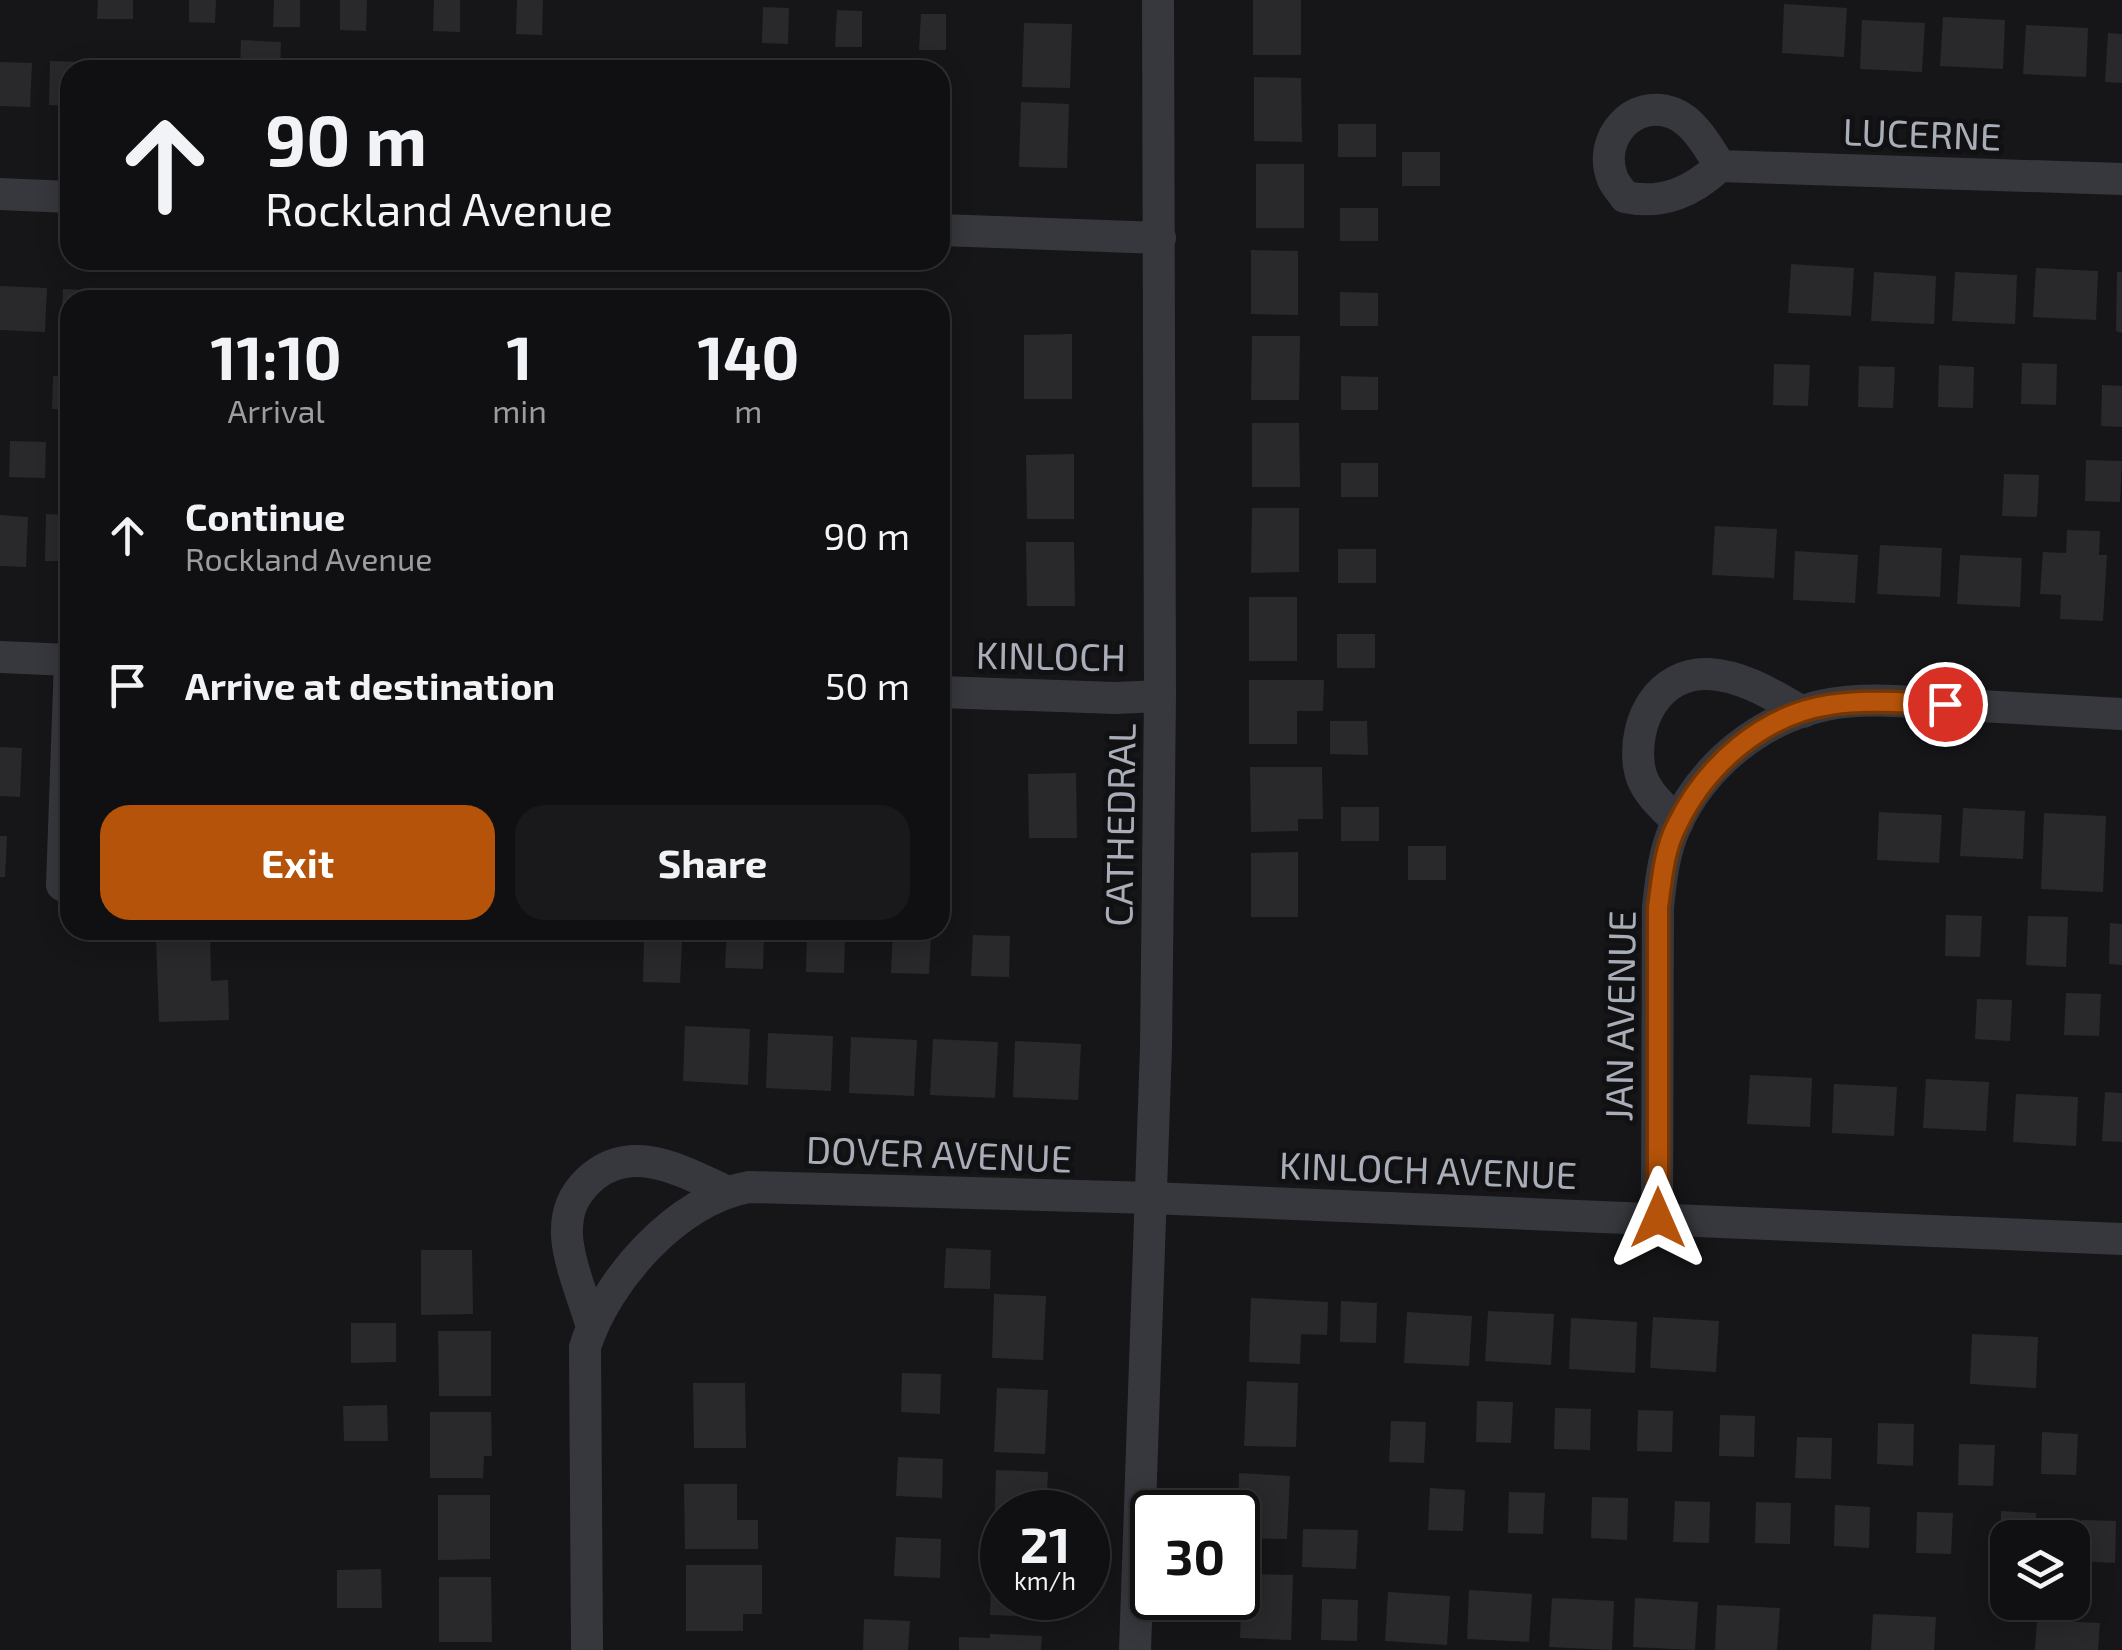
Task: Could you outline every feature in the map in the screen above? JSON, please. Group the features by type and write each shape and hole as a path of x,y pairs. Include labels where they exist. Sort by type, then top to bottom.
{"street":[{"name":"CATHEDRAL","path":"1135,1650 1151,1198 1160,696 1158,0"},
{"name":"LUCERNE","path":"1720,166 2122,179"},
{"path":"0,194 60,197"},
{"path":"950,230 1160,238"},
{"path":"0,657 60,660"},
{"path":"1678,822 1650,794 1638,767 1640,734 1649,706 1665,686 1686,676 1710,674 1754,684 1803,712"},
{"name":"KINLOCH","path":"950,692 1160,696"},
{"name":"JAN AVENUE","path":"1658,1218 1658,907 1664,862 1678,822 1700,785 1756,734 1826,705 1874,701 2122,714"},
{"name":"DOVER AVENUE","path":"592,1327 567,1240 568,1214 577,1191 597,1172 620,1161 647,1160 672,1166 726,1191"},
{"name":"DOVER AVENUE","path":"587,1650 586,1347 592,1327 620,1277 675,1224 726,1191 749,1188 1151,1198"},
{"name":"KINLOCH AVENUE","path":"1151,1198 2122,1239"}],"building":[{"path":"98,0 133,0 133,19 97,19"},
{"path":"189,0 216,0 215,23 189,22"},
{"path":"274,0 300,0 300,27 273,27"},
{"path":"340,0 367,0 366,31 340,30"},
{"path":"434,0 460,0 460,32 433,31"},
{"path":"517,0 543,0 542,35 516,34"},
{"path":"1253,0 1301,0 1301,55 1253,55"},
{"path":"1784,4 1847,8 1844,57 1782,53"},
{"path":"763,7 789,8 788,44 762,43"},
{"path":"837,10 862,11 862,47 835,47"},
{"path":"921,14 946,14 946,50 919,50"},
{"path":"1943,17 2005,20 2003,69 1940,66"},
{"path":"1862,20 1925,23 1922,72 1860,69"},
{"path":"1024,23 1072,24 1070,88 1022,87"},
{"path":"2026,25 2088,28 2086,77 2023,74"},
{"path":"2108,33 2122,34 2122,83 2105,82"},
{"path":"241,40 281,42 280,60 240,60"},
{"path":"50,61 60,61 60,106 49,105"},
{"path":"0,62 32,63 30,107 0,106"},
{"path":"1254,77 1301,78 1302,142 1254,141"},
{"path":"1021,102 1069,104 1067,168 1019,167"},
{"path":"1338,124 1376,124 1376,157 1338,157"},
{"path":"1402,152 1440,152 1440,186 1402,186"},
{"path":"1256,164 1304,164 1304,228 1256,228"},
{"path":"1340,208 1378,208 1378,241 1340,241"},
{"path":"1251,250 1298,251 1298,315 1251,314"},
{"path":"1791,264 1854,268 1851,316 1788,313"},
{"path":"2036,268 2098,271 2096,320 2033,317"},
{"path":"1874,272 1936,276 1934,324 1871,321"},
{"path":"1955,272 2017,275 2015,324 1952,321"},
{"path":"2117,272 2122,272 2122,333 2116,331"},
{"path":"0,286 47,288 45,332 0,330"},
{"path":"1340,292 1378,293 1378,326 1340,326"},
{"path":"1072,334 1072,399 1024,399 1024,335"},
{"path":"1252,336 1300,336 1299,400 1251,400"},
{"path":"2022,363 2057,364 2056,405 2021,404"},
{"path":"1774,364 1810,365 1808,406 1773,405"},
{"path":"1939,365 1974,367 1973,408 1938,407"},
{"path":"1859,366 1895,367 1893,408 1858,407"},
{"path":"53,376 60,376 60,409 52,409"},
{"path":"1341,376 1378,377 1378,410 1341,410"},
{"path":"2102,385 2122,386 2122,427 2101,426"},
{"path":"1252,423 1299,423 1300,487 1252,487"},
{"path":"10,441 46,442 45,478 9,477"},
{"path":"1074,454 1074,519 1027,519 1026,455"},
{"path":"2086,460 2122,461 2120,502 2085,501"},
{"path":"1341,463 1378,463 1378,497 1341,497"},
{"path":"2004,474 2039,475 2037,517 2002,516"},
{"path":"1252,508 1299,508 1299,572 1251,573"},
{"path":"46,514 60,515 60,561 45,561"},
{"path":"0,515 28,517 26,567 0,566"},
{"path":"1715,526 1777,529 1774,578 1712,575"},
{"path":"2067,530 2100,531 2099,555 2107,555 2103,621 2060,619 2061,595 2040,594 2043,552 2066,553"},
{"path":"1026,542 1074,542 1075,606 1027,606"},
{"path":"1880,545 1942,548 1940,597 1877,594"},
{"path":"1338,549 1376,549 1376,583 1338,583"},
{"path":"1795,551 1858,555 1855,603 1793,600"},
{"path":"1960,555 2022,558 2020,607 1957,604"},
{"path":"1249,597 1297,597 1297,661 1249,661"},
{"path":"1337,634 1375,634 1375,668 1337,668"},
{"path":"1249,680 1324,680 1323,711 1297,711 1297,744 1249,744"},
{"path":"1330,721 1367,721 1368,755 1330,754"},
{"path":"0,747 22,748 20,797 0,796"},
{"path":"1250,767 1322,767 1323,819 1298,819 1298,831 1251,832"},
{"path":"1076,773 1077,838 1029,838 1028,774"},
{"path":"1341,807 1379,807 1379,841 1341,841"},
{"path":"1963,808 2025,811 2023,859 1960,856"},
{"path":"1879,812 1942,815 1939,863 1877,860"},
{"path":"2044,813 2106,816 2103,892 2041,889"},
{"path":"0,836 7,836 5,877 0,877"},
{"path":"1408,846 1446,846 1446,880 1408,880"},
{"path":"1298,852 1298,917 1251,917 1251,853"},
{"path":"1946,915 1982,916 1980,957 1945,956"},
{"path":"2028,916 2068,917 2066,967 2026,965"},
{"path":"2110,923 2122,924 2122,965 2109,964"},
{"path":"973,935 1010,936 1009,977 971,976"},
{"path":"156,940 210,940 211,981 228,980 229,1020 159,1022"},
{"path":"726,940 764,940 763,969 725,968"},
{"path":"807,940 845,940 844,973 806,972"},
{"path":"893,940 931,940 929,974 891,973"},
{"path":"644,942 682,942 680,983 643,982"},
{"path":"2066,993 2101,994 2099,1036 2064,1035"},
{"path":"1977,999 2012,1000 2010,1041 1975,1039"},
{"path":"685,1026 750,1029 748,1085 683,1081"},
{"path":"768,1033 833,1036 831,1091 766,1088"},
{"path":"851,1037 917,1040 914,1096 849,1093"},
{"path":"933,1039 998,1042 995,1098 930,1095"},
{"path":"1015,1041 1081,1044 1078,1100 1013,1097"},
{"path":"1750,1075 1812,1078 1810,1127 1747,1124"},
{"path":"1926,1079 1989,1082 1986,1131 1923,1128"},
{"path":"1834,1084 1897,1087 1894,1136 1832,1133"},
{"path":"2105,1092 2122,1093 2122,1142 2102,1141"},
{"path":"2016,1094 2078,1097 2076,1146 2013,1142"},
{"path":"946,1248 991,1250 990,1289 944,1288"},
{"path":"421,1250 472,1250 473,1314 421,1315"},
{"path":"994,1294 1046,1296 1043,1360 992,1358"},
{"path":"1251,1298 1328,1302 1327,1335 1301,1334 1300,1364 1249,1362"},
{"path":"1341,1301 1377,1303 1376,1343 1340,1342"},
{"path":"1488,1311 1554,1314 1551,1365 1485,1361"},
{"path":"1407,1312 1472,1316 1469,1366 1404,1363"},
{"path":"1653,1317 1719,1321 1716,1372 1650,1368"},
{"path":"1571,1318 1637,1322 1635,1373 1569,1369"},
{"path":"351,1323 396,1323 396,1362 351,1363"},
{"path":"438,1331 491,1331 491,1396 439,1396"},
{"path":"1972,1334 2038,1337 2036,1388 1970,1384"},
{"path":"902,1373 941,1374 940,1414 901,1412"},
{"path":"1247,1381 1298,1383 1296,1447 1244,1446"},
{"path":"693,1383 745,1383 746,1448 694,1448"},
{"path":"997,1388 1048,1390 1045,1454 994,1452"},
{"path":"1477,1401 1513,1402 1511,1443 1476,1442"},
{"path":"387,1405 388,1441 344,1441 343,1406"},
{"path":"1555,1408 1591,1409 1590,1450 1554,1449"},
{"path":"1638,1410 1673,1411 1672,1452 1637,1451"},
{"path":"430,1412 491,1412 492,1456 484,1456 483,1478 430,1478"},
{"path":"1720,1415 1755,1416 1754,1457 1719,1456"},
{"path":"1391,1421 1426,1422 1424,1463 1389,1462"},
{"path":"1878,1423 1914,1424 1913,1466 1877,1464"},
{"path":"2042,1432 2078,1434 2076,1475 2041,1474"},
{"path":"1797,1437 1832,1438 1831,1479 1795,1478"},
{"path":"1959,1444 1995,1445 1993,1486 1958,1485"},
{"path":"898,1457 943,1459 942,1498 896,1496"},
{"path":"996,1470 1048,1472 1047,1490 995,1490"},
{"path":"1239,1473 1290,1476 1287,1539 1260,1538 1260,1490 1239,1490"},
{"path":"684,1484 737,1484 737,1520 758,1520 758,1549 685,1549"},
{"path":"1430,1488 1465,1490 1463,1531 1428,1530"},
{"path":"1509,1492 1545,1493 1543,1534 1508,1533"},
{"path":"438,1495 490,1495 490,1559 438,1560"},
{"path":"1592,1497 1628,1498 1627,1540 1591,1538"},
{"path":"1675,1501 1710,1502 1709,1543 1673,1542"},
{"path":"1756,1502 1791,1503 1790,1544 1755,1543"},
{"path":"1835,1505 1870,1507 1869,1548 1834,1546"},
{"path":"2001,1511 2036,1513 2036,1520 2001,1520"},
{"path":"1917,1512 1953,1513 1951,1554 1916,1553"},
{"path":"2090,1520 2116,1521 2115,1563 2090,1562"},
{"path":"1303,1529 1358,1530 1356,1569 1302,1567"},
{"path":"896,1537 941,1539 940,1578 894,1576"},
{"path":"686,1565 762,1565 762,1614 743,1614 743,1631 686,1631"},
{"path":"381,1569 382,1608 337,1608 337,1570"},
{"path":"1260,1574 1293,1575 1291,1640 1240,1638 1241,1620 1260,1620"},
{"path":"439,1577 491,1577 492,1642 439,1642"},
{"path":"1469,1590 1532,1594 1529,1642 1467,1639"},
{"path":"1388,1592 1450,1596 1447,1645 1385,1641"},
{"path":"1552,1598 1614,1601 1612,1650 1549,1647"},
{"path":"1635,1598 1698,1602 1695,1650 1633,1647"},
{"path":"1322,1599 1358,1600 1357,1641 1321,1640"},
{"path":"1717,1605 1780,1608 1777,1650 1715,1650"},
{"path":"1873,1614 1936,1617 1934,1650 1871,1650"},
{"path":"864,1619 910,1621 908,1650 863,1650"},
{"path":"2037,1620 2100,1623 2098,1650 2035,1650"},
{"path":"990,1634 1042,1636 1041,1650 959,1650 959,1637 990,1638"}],"route":[{"path":"1658,1218 1658,907 1664,862 1676,826 1700,785 1726,757 1756,734 1790,716 1826,705 1874,701 1945,704"}]}
